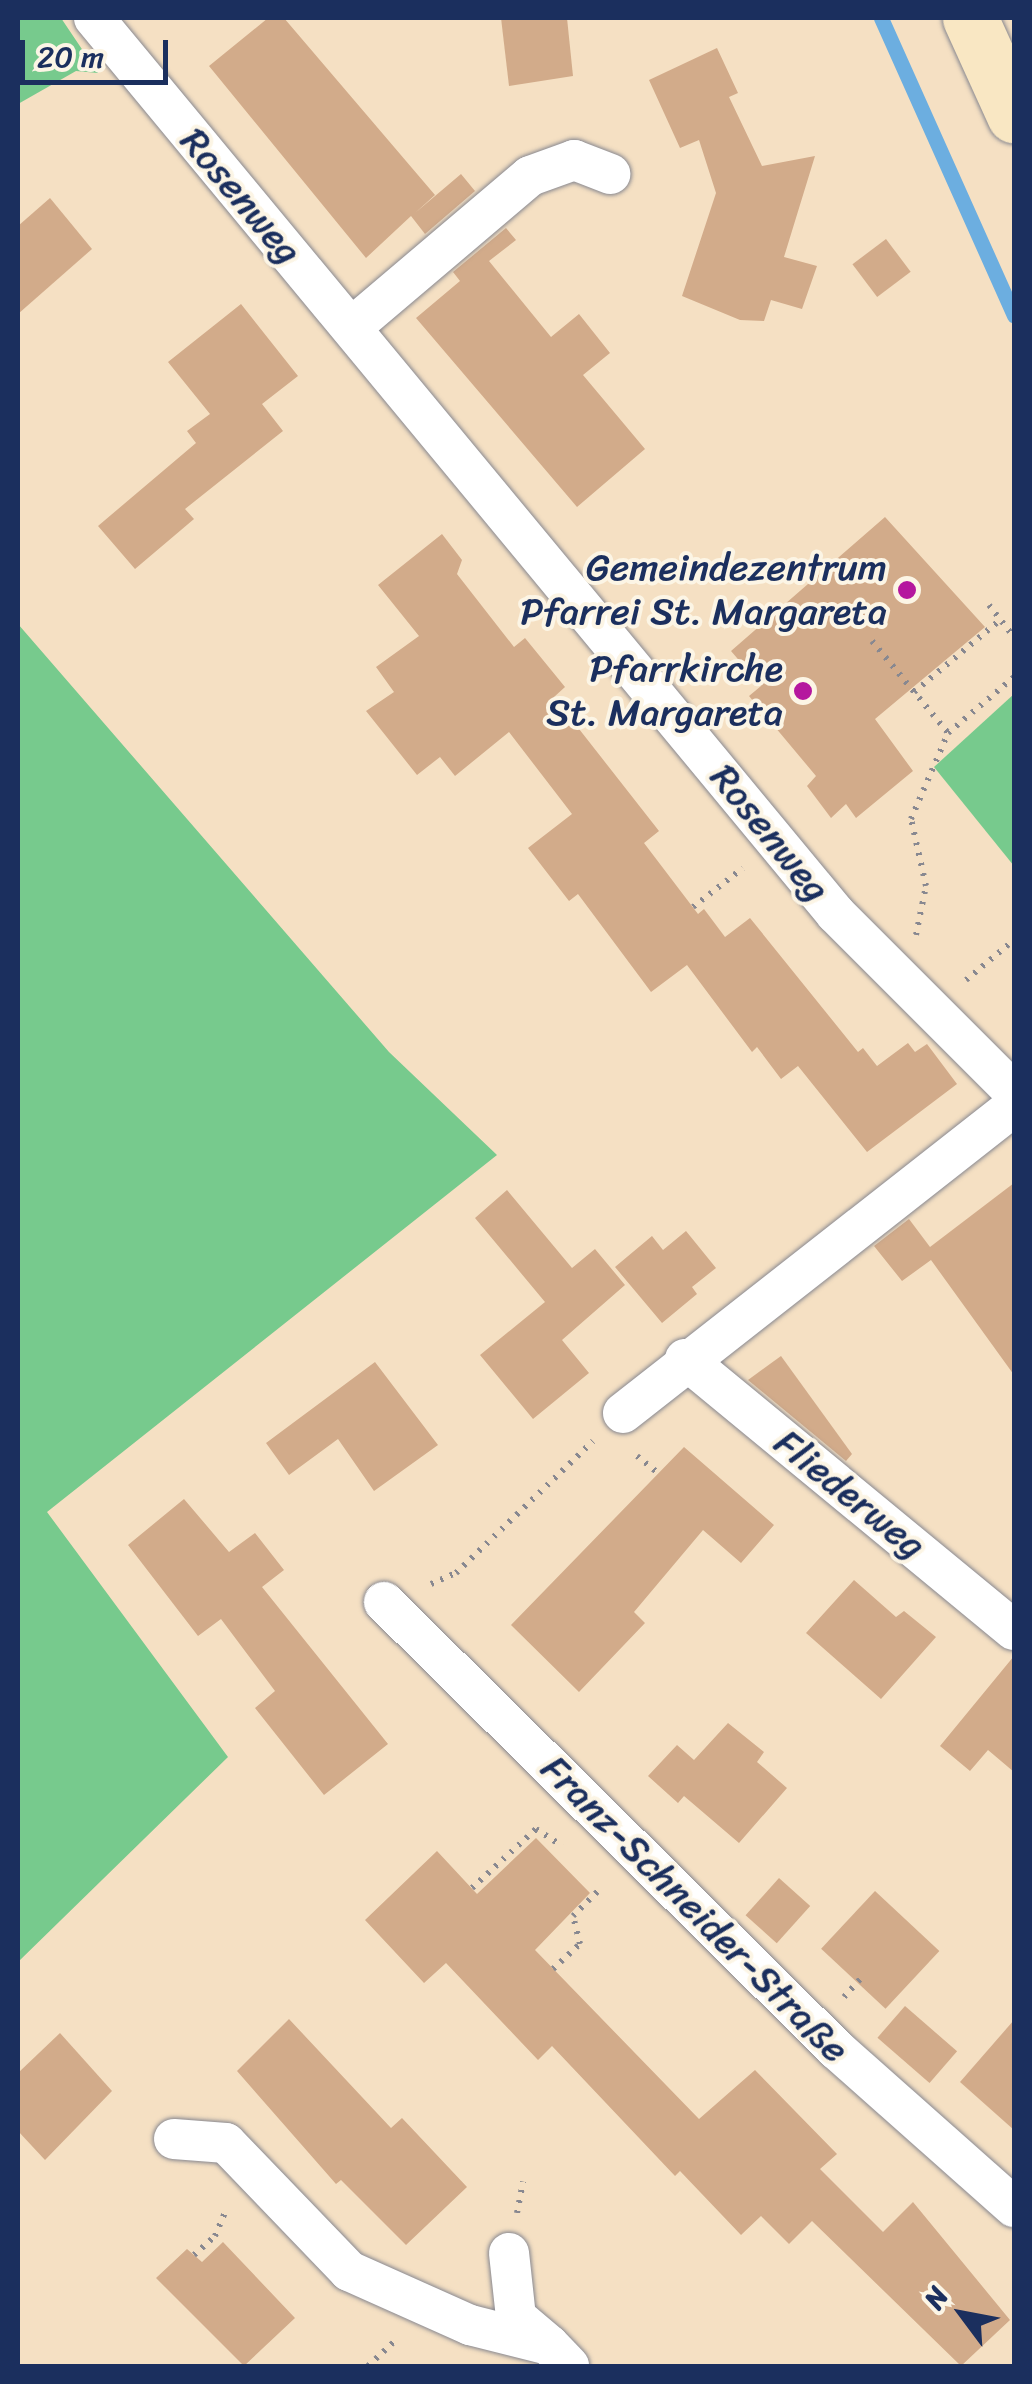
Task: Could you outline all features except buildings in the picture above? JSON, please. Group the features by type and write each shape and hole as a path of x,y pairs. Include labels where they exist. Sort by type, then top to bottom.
{"main road":[{"path":"970,18 1014,115"}],"street":[{"name":"Rosenweg","path":"94,18 836,914 1014,1092"},
{"path":"352,327 530,176 574,160 610,174"},
{"path":"623,1413 686,1359 1014,1106"},
{"name":"Fliederweg","path":"686,1359 1014,1630"},
{"name":"Franz-Schneider-Straße","path":"384,1602 836,2049 1014,2207"},
{"path":"174,2139 226,2143 349,2270 470,2325 559,2356"},
{"path":"509,2254 516,2317 559,2356"}],"path":[{"path":"988,605 1014,637"},
{"path":"914,692 1000,620"},
{"path":"872,642 948,733"},
{"path":"924,915 926,886 911,819 948,733 1014,677"},
{"path":"693,907 758,856"},
{"path":"962,983 1014,940"},
{"path":"456,1573 623,1413"},
{"path":"472,1888 536,1829 562,1846"},
{"path":"553,1970 580,1944 573,1916 600,1890"},
{"path":"194,2255 215,2236 224,2215"},
{"path":"368,2366 401,2336"}],"green space":[{"path":"18,18 61,18 98,73 76,71 18,104"},
{"path":"18,624 389,1052 497,1155 47,1512 228,1757 18,1962"},
{"path":"1014,694 1014,866 934,767"}],"waterway":[{"path":"881,18 1014,316"}],"place":[{"name":"Gemeindezentrum Pfarrei St. Margareta","path":"907,590"},
{"name":"Pfarrkirche St. Margareta","path":"803,691"}]}
